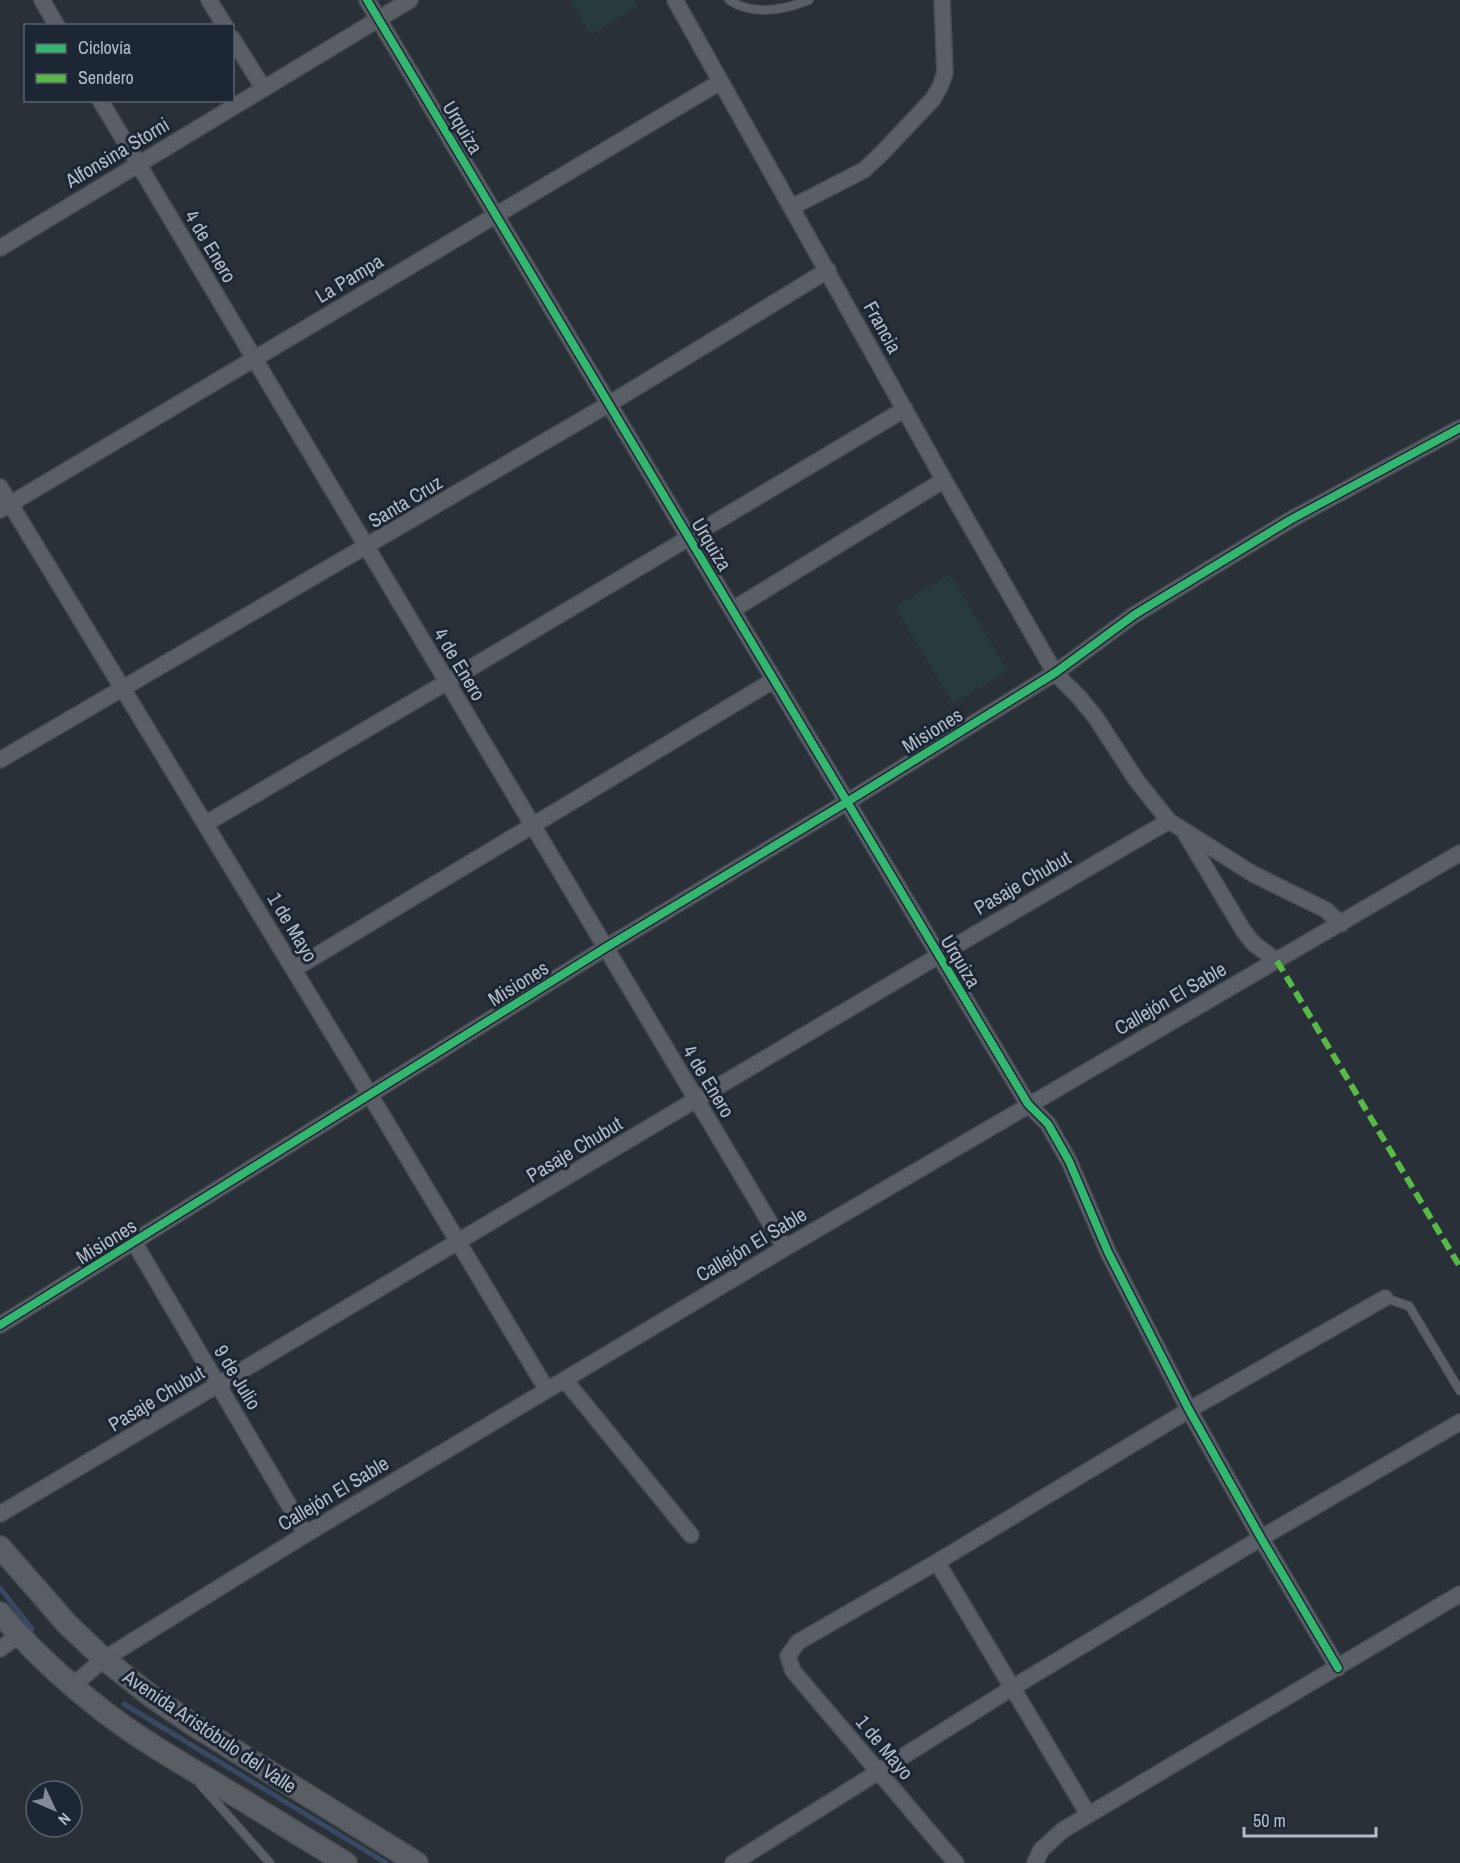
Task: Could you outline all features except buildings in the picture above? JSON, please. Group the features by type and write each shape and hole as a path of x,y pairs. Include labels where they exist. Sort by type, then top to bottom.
{"main road":[{"name":"Avenida Aristóbulo del Valle","path":"0,1547 68,1624 104,1659 151,1696 192,1724 417,1863"},
{"name":"Avenida Aristóbulo del Valle","path":"0,1612 19,1635 72,1686 113,1718 346,1863"}],"street":[{"path":"42,0 56,24"},
{"path":"209,0 224,24"},
{"name":"Urquiza","path":"368,0 1028,1104 1048,1124 1069,1161 1108,1252 1189,1410 1338,1668"},
{"name":"Alfonsina Storni","path":"0,248 410,0"},
{"name":"Francia","path":"675,0 1055,673 1096,718 1137,781 1169,821"},
{"path":"792,207 864,170 933,99 945,73 942,0"},
{"path":"234,41 264,89"},
{"name":"La Pampa","path":"5,507 720,82"},
{"name":"4 de Enero","path":"101,102 785,1248"},
{"name":"Santa Cruz","path":"0,760 367,548 828,270"},
{"path":"205,824 905,409"},
{"name":"Misiones","path":"0,1325 605,948 1055,673 1134,615 1290,520 1460,428"},
{"path":"732,610 944,480"},
{"name":"1 de Mayo","path":"0,488 5,507 123,689 548,1390"},
{"path":"294,969 774,680"},
{"path":"1169,821 1271,885 1326,910 1341,924"},
{"name":"Pasaje Chubut","path":"0,1514 938,955 1169,821"},
{"path":"1184,830 1243,930 1253,943 1277,961"},
{"name":"Callejón El Sable","path":"72,1686 104,1659 306,1534 1028,1104 1460,853"},
{"name":"9 de Julio","path":"134,1242 306,1534"},
{"path":"1088,1814 937,1562 1189,1410 1385,1298"},
{"path":"565,1380 691,1535"},
{"path":"734,1863 1012,1688 1261,1538 1460,1422"},
{"name":"1 de Mayo","path":"937,1562 798,1642 788,1656 793,1671 956,1863"},
{"path":"1035,1863 1041,1850 1063,1830 1088,1814 1460,1594"},
{"path":"0,1649 19,1635"}],"lane":[{"path":"729,0 739,7 758,10 797,5 809,0"},
{"path":"1385,1298 1409,1306 1460,1391"},
{"path":"184,1764 270,1863"}],"green space":[{"path":"571,0 634,0 638,7 590,35"},
{"path":"950,574 1008,671 953,704 895,607"}],"waterway":[{"path":"0,1588 32,1629"},
{"path":"124,1704 386,1863"}],"marked path":[{"path":"1277,961 1460,1267"}],"cycle path":[{"path":"367,0 1028,1104 1048,1124 1069,1161 1108,1252 1189,1410 1338,1668"},
{"path":"0,1325 605,948 1055,673 1134,615 1290,520 1460,428"}]}
